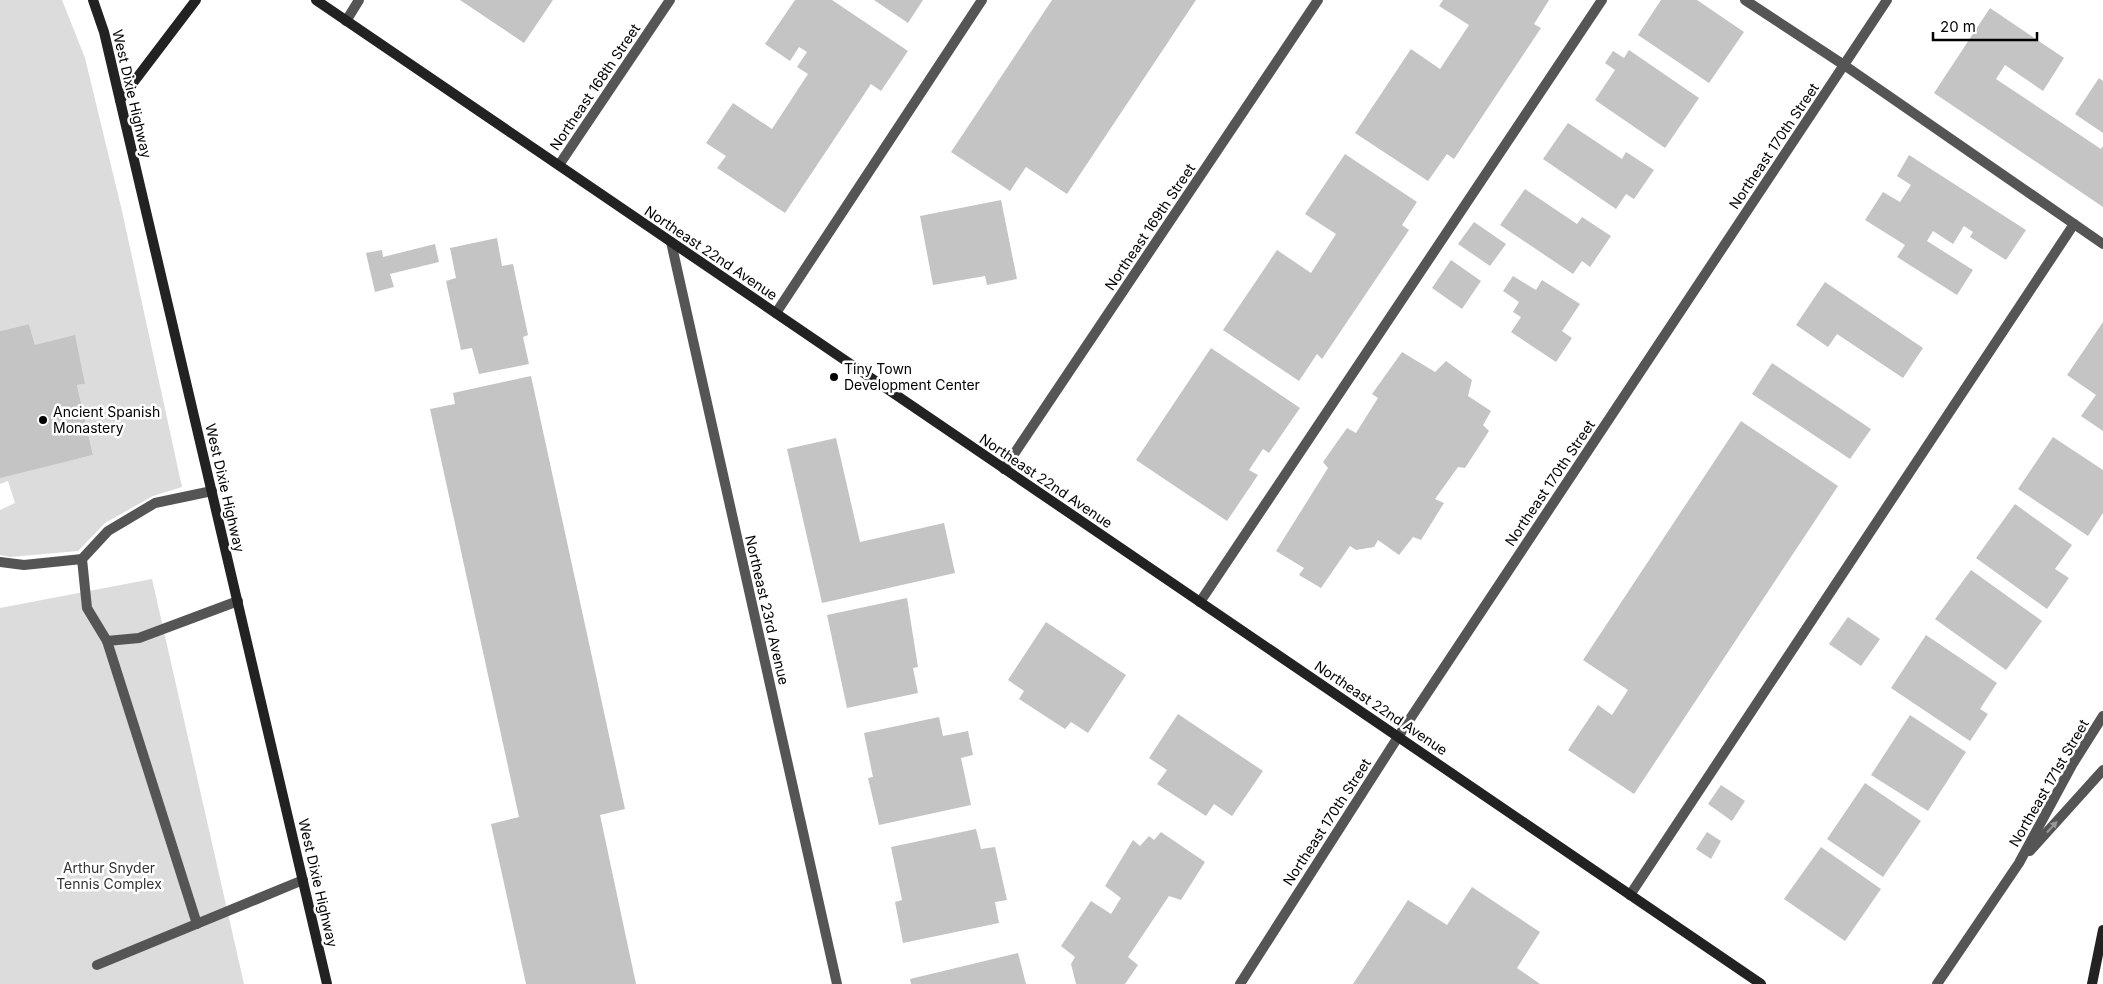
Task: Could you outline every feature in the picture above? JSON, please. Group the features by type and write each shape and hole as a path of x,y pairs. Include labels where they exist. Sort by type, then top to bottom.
{"street":[{"path":"85,0 104,32"},
{"name":"West Dixie Highway","path":"93,0 104,32 327,984"},
{"path":"120,100 196,0"},
{"name":"Northeast 22nd Avenue","path":"316,0 1762,984"},
{"path":"346,21 359,0"},
{"name":"Northeast 168th Street","path":"559,165 670,0"},
{"path":"776,313 982,0"},
{"name":"Northeast 169th Street","path":"1004,469 1318,0"},
{"path":"1200,602 1602,0"},
{"path":"1745,0 1844,65 2103,244"},
{"name":"Northeast 170th Street","path":"1240,984 1398,737 1887,0"},
{"path":"1630,895 2074,224"},
{"name":"Northeast 23rd Avenue","path":"671,242 837,984"},
{"path":"0,562 24,565 82,559 108,531 155,504 212,491"},
{"path":"82,559 87,608 107,641 196,924"},
{"path":"107,641 139,638 238,601"},
{"name":"Northeast 171st Street","path":"1937,984 2019,863 2072,765 2103,716"},
{"name":"Northeast 171st Street","path":"2019,863 2103,770"},
{"path":"97,965 303,880"},
{"path":"2092,984 2103,930"}],"green space":[{"path":"0,0 62,0 85,58 122,211 182,487 153,496 105,523 78,551 10,557 0,555 0,510 15,503 8,481 0,484 0,477 93,455 77,385 84,384 35,345 29,324 0,331"},
{"name":"Arthur Snyder Tennis Complex","path":"152,579 244,984 0,984 0,608"}],"building":[{"path":"460,0 553,0 524,43"},
{"path":"795,0 832,0 908,51 881,91 871,84 785,213 717,168 726,156 706,143 733,103 772,129 808,74 797,67 807,52 799,47 790,61 765,44"},
{"path":"874,0 923,0 908,23"},
{"path":"1052,0 1196,0 1067,194 1026,167 1010,191 951,152"},
{"path":"1443,0 1549,0 1534,24 1541,28 1454,159 1447,154 1428,181 1355,133 1411,49 1440,69 1469,25 1439,6"},
{"path":"1661,0 1697,0 1744,32 1709,83 1638,35"},
{"path":"1990,8 2064,58 2043,91 2005,65 1996,79 2101,149 2103,146 2103,207 1934,93"},
{"path":"1629,50 1699,98 1665,148 1595,100 1615,70 1605,63 1613,51 1624,58"},
{"path":"2099,78 2103,81 2103,133 2075,114"},
{"path":"1568,123 1622,159 1626,152 1654,170 1634,199 1626,194 1616,209 1543,159"},
{"path":"1345,154 1417,202 1402,225 1409,230 1322,359 1317,354 1299,381 1223,330 1277,250 1311,273 1336,234 1305,214"},
{"path":"1909,155 2026,230 2006,260 1970,237 1973,232 1964,226 1953,244 1933,231 1927,241 1973,270 1957,295 1897,257 1905,245 1865,220 1883,192 1900,202 1911,185 1897,176"},
{"path":"1525,189 1577,224 1582,217 1611,236 1590,267 1582,261 1573,274 1500,225"},
{"path":"1001,200 1017,279 987,285 985,276 933,285 920,216"},
{"path":"1474,222 1506,244 1490,266 1458,244"},
{"path":"497,238 502,266 513,264 528,335 523,337 529,364 479,374 472,348 461,350 446,281 456,278 450,248"},
{"path":"435,244 439,262 390,274 394,287 375,292 366,253 382,250 383,257"},
{"path":"1451,260 1481,281 1462,309 1432,288"},
{"path":"1513,276 1536,290 1542,280 1580,304 1562,331 1572,338 1556,362 1511,332 1521,317 1513,312 1519,302 1503,291"},
{"path":"1825,282 1923,348 1903,378 1837,334 1828,347 1796,325"},
{"path":"2103,322 2103,431 2081,416 2096,395 2067,375"},
{"name":"Ancient Spanish Monastery","path":"29,324 35,345 75,335 85,384 77,385 93,455 0,478 0,331"},
{"path":"1211,348 1300,408 1269,453 1263,449 1249,470 1258,475 1227,521 1136,460"},
{"path":"1402,352 1435,372 1446,361 1472,380 1468,396 1491,411 1483,425 1489,431 1465,468 1458,467 1435,499 1444,503 1421,540 1413,537 1399,555 1378,540 1374,547 1356,550 1350,546 1321,588 1299,575 1304,568 1276,551 1328,468 1323,462 1347,428 1356,433 1378,398 1372,394"},
{"path":"1772,363 1871,429 1850,459 1752,394"},
{"path":"531,376 625,809 600,815 636,984 526,984 491,824 519,817 430,409 455,404 453,393"},
{"path":"1741,421 1838,486 1634,794 1568,750 1598,705 1612,715 1628,690 1583,660"},
{"path":"2053,437 2103,470 2103,513 2088,536 2018,489"},
{"path":"836,438 860,542 944,523 955,573 822,603 787,449"},
{"path":"2015,504 2072,545 2055,569 2069,578 2047,609 1976,558"},
{"path":"1971,570 2042,621 2006,670 1935,619"},
{"path":"907,598 918,667 913,668 918,693 847,708 827,615"},
{"path":"1848,617 1880,639 1861,666 1829,644"},
{"path":"1046,622 1126,675 1088,733 1071,722 1065,729 1019,699 1024,691 1008,680"},
{"path":"1926,635 1997,683 1980,709 1988,714 1970,741 1891,688"},
{"path":"1178,714 1263,771 1232,816 1214,804 1206,816 1157,784 1167,770 1149,758"},
{"path":"1910,715 1966,752 1928,811 1871,775"},
{"path":"939,717 943,736 968,731 973,755 961,758 971,805 879,825 868,778 873,777 864,733"},
{"path":"1865,783 1921,821 1883,877 1827,839"},
{"path":"1721,785 1745,801 1732,821 1708,804"},
{"path":"976,829 981,849 995,847 1007,900 995,902 999,923 903,943 895,902 902,900 891,847"},
{"path":"1161,832 1205,862 1181,900 1169,896 1128,957 1138,965 1125,984 1076,984 1071,964 1075,957 1061,946 1091,901 1111,914 1121,898 1105,886 1133,840 1140,846 1149,836 1154,840"},
{"path":"1707,832 1721,841 1711,859 1696,849"},
{"path":"1821,847 1881,889 1845,941 1784,899"},
{"path":"1472,887 1540,932 1517,968 1540,984 1353,984 1408,900 1447,925"},
{"path":"1018,953 1026,984 911,984 910,979"}],"place":[{"name":"Tiny Town Development Center","path":"834,377"},
{"name":"Ancient Spanish Monastery","path":"43,420"}]}
